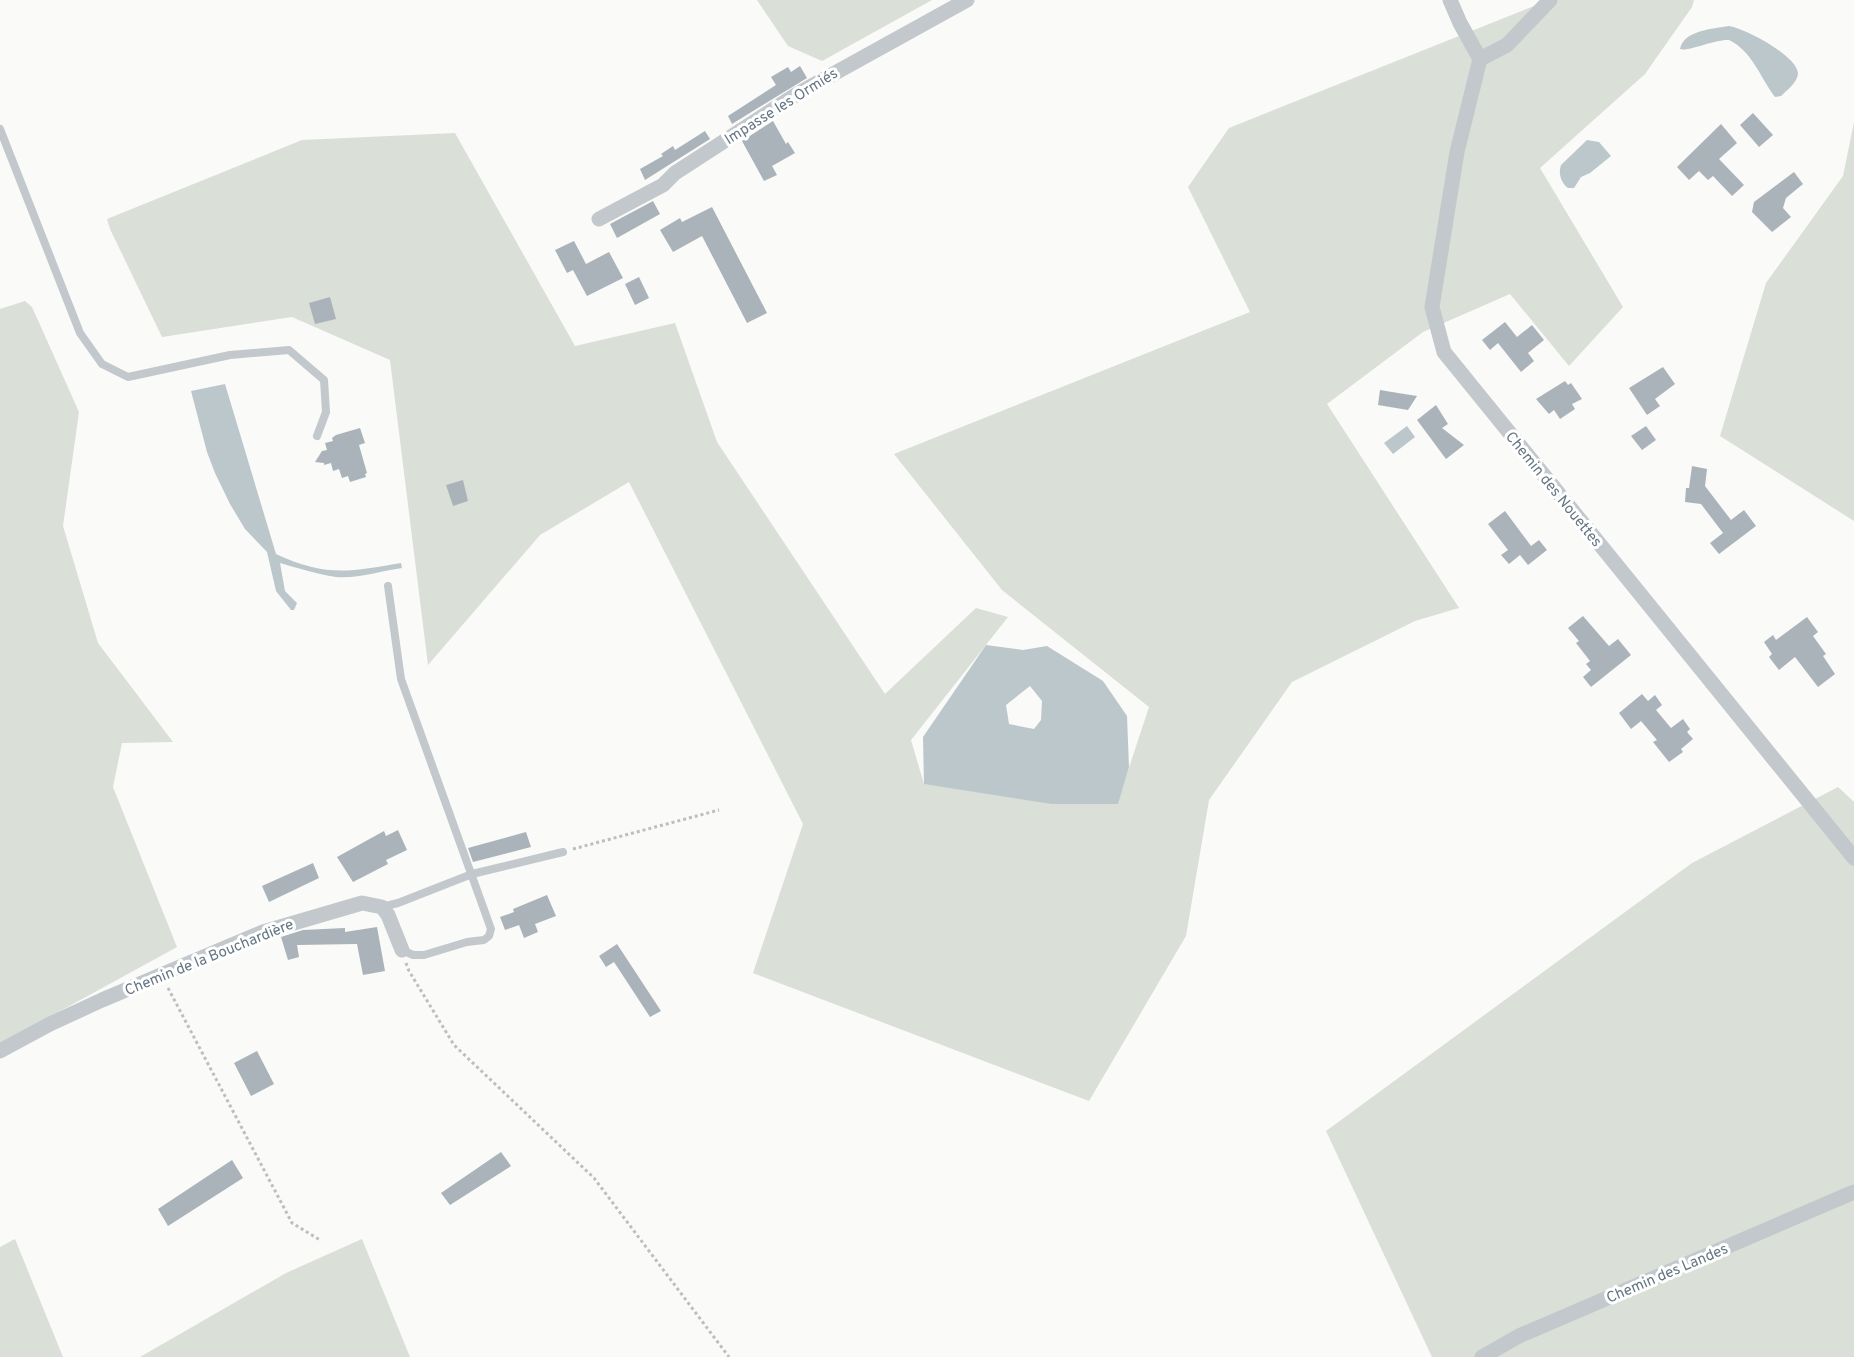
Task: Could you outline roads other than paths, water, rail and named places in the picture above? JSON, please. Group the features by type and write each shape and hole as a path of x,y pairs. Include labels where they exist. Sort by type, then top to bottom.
{"street":[{"name":"Impasse les Ormiés","path":"599,219 663,185 675,173 797,94 967,0"},
{"path":"1450,0 1480,59 1507,45 1550,0"},
{"name":"Chemin des Nouettes","path":"1480,59 1457,152 1432,308 1444,352 1854,858"},
{"name":"Chemin de la Bouchardière","path":"0,1052 60,1019 262,932 362,903 382,907"},
{"path":"382,907 388,915 402,950"},
{"name":"Chemin des Landes","path":"1482,1357 1519,1336 1854,1192"}],"lane":[{"path":"0,129 80,333 102,364 128,377 230,355 289,350 324,380 326,412 317,436"},
{"path":"388,586 401,679 491,929 489,936 484,939 424,955 413,955 402,950"},
{"path":"382,907 472,874 563,852"}]}
